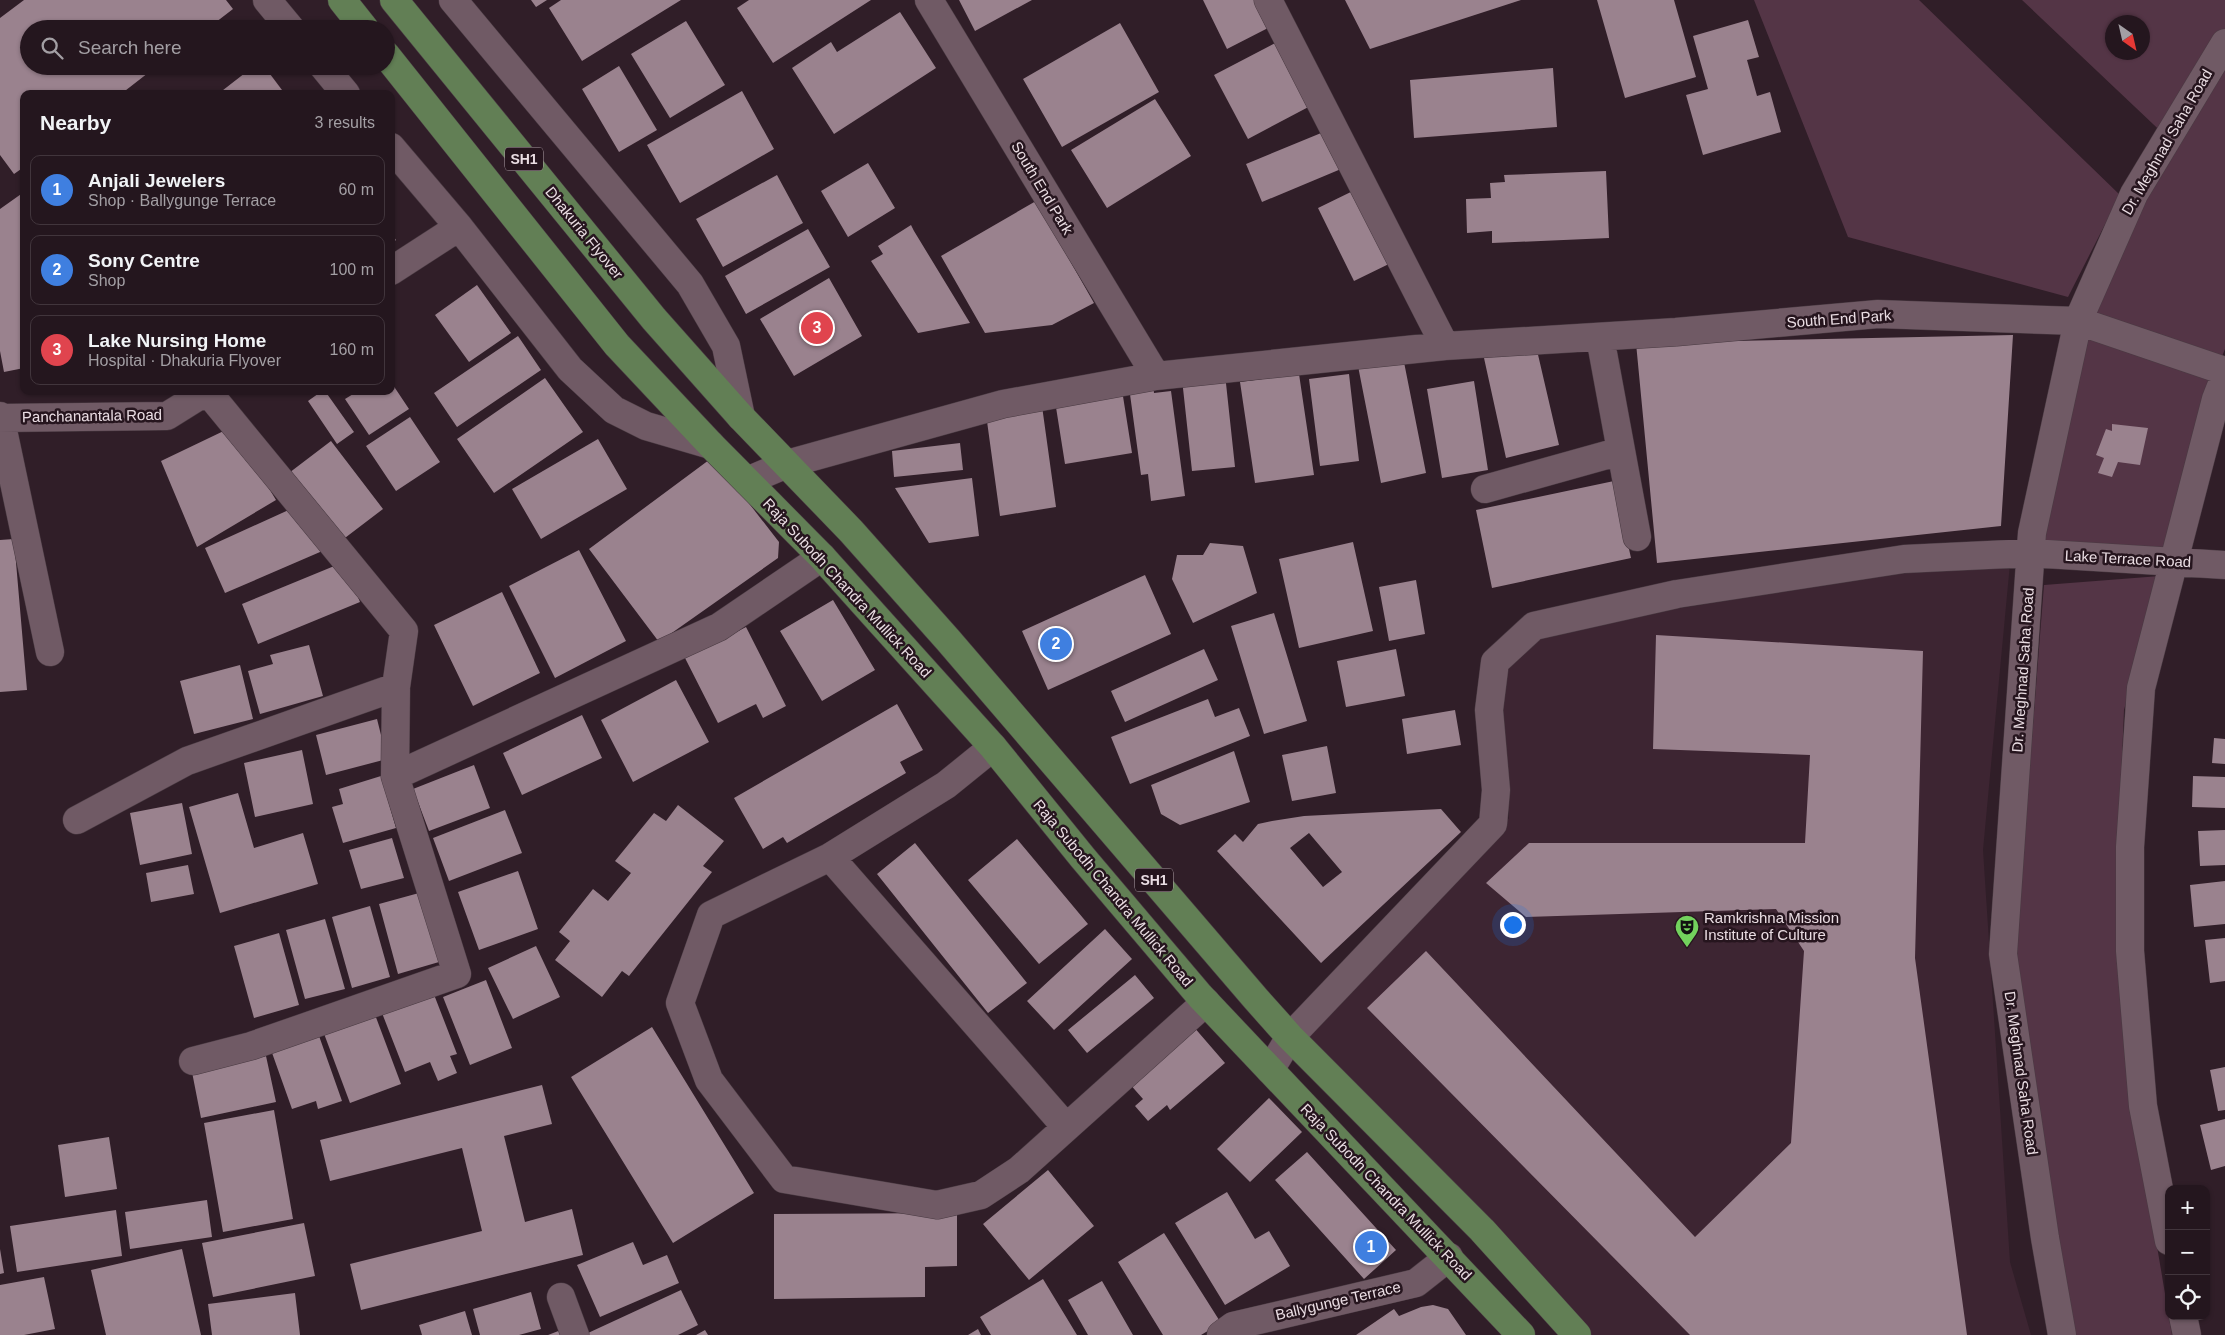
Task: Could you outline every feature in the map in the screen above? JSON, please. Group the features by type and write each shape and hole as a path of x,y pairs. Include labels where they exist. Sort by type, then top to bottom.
{"main road":[{"path":"342,0 358,20"},
{"name":"Dhakuria Flyover","path":"394,0 654,319 741,417"},
{"name":"SH1","path":"395,66 617,345 711,445"},
{"name":"SH1","path":"741,417 851,531 948,640 1290,1037 1482,1230 1577,1335"},
{"name":"Raja Subodh Chandra Mullick Road","path":"711,445 822,558 992,748 1206,1002 1521,1335"}],"street":[{"path":"267,0 284,20"},
{"path":"453,0 690,284 726,346 741,417"},
{"name":"South End Park","path":"929,0 1156,376"},
{"path":"1268,0 1445,346"},
{"name":"Dr. Meghnad Saha Road","path":"2062,1335 2045,1238 2003,954 2032,533 2078,321 2134,194 2225,42"},
{"path":"330,75 343,90"},
{"path":"395,152 459,227 570,369 614,410 646,426 711,445"},
{"path":"395,268 459,227"},
{"name":"South End Park","path":"747,482 787,464 1003,404 1156,376 1445,346 1600,337 1878,314 2078,321 2225,371"},
{"path":"1600,337 1637,537"},
{"path":"2167,1230 2143,1106 2130,951 2130,846 2141,688 2216,399 2225,376"},
{"name":"Panchanantala Road","path":"0,417 167,416 201,395"},
{"path":"193,1061 251,1046 457,974 395,776 396,687 404,631 210,395"},
{"path":"0,417 50,652"},
{"path":"1485,489 1621,451"},
{"name":"Lake Terrace Road","path":"1270,1070 1290,1037 1493,824 1496,790 1489,710 1495,662 1534,626 1677,594 1904,559 2030,553 2225,565"},
{"path":"395,776 719,627 822,558"},
{"path":"77,820 187,761 396,687"},
{"path":"992,748 946,785 830,857 711,915 680,1003 709,1080 784,1179 937,1205 980,1195 1019,1170 1206,1002"},
{"path":"830,857 1066,1127"},
{"name":"Ballygunge Terrace","path":"1221,1335 1233,1326 1416,1283 1449,1257"},
{"path":"561,1297 575,1335"},
{"path":"2184,1320 2187,1335"}],"shaded area":[{"path":"1754,0 1919,0 2120,195 2068,297 1848,237"},
{"path":"2022,0 2225,0 2225,56 2172,142"},
{"path":"2225,70 2225,349 2199,414 2165,550 2043,556 2044,527 2082,345 2141,205"},
{"name":"Ramkrishna Mission Institute of Culture","path":"2011,553 1983,850 2010,1262 2031,1335 1567,1335 1290,1045 1509,818 1503,728 1502,668 1536,632"},
{"path":"2160,576 2124,710 2119,830 2136,1122 2165,1294 2165,1320 2169,1320 2172,1335 2058,1335 2015,953 2044,585"}],"building":[{"path":"24,0 226,0 233,9 219,20 20,20 20,75 145,75 126,90 20,90 20,170 14,174 0,155 0,18"},
{"path":"531,0 547,0 536,7"},
{"path":"561,0 681,0 582,61 549,8"},
{"path":"749,0 871,0 773,63 737,8"},
{"path":"959,0 1032,0 975,31"},
{"path":"1203,0 1254,0 1268,28 1227,49"},
{"path":"1345,0 1521,0 1370,49"},
{"path":"1597,0 1674,0 1696,77 1625,98"},
{"path":"900,12 936,68 834,134 792,68 831,42 837,52"},
{"path":"1748,20 1759,57 1747,60 1757,96 1770,92 1781,132 1703,155 1686,95 1708,89 1693,36"},
{"path":"686,21 725,85 670,118 631,54"},
{"path":"1120,23 1159,92 1062,147 1023,79"},
{"path":"1283,39 1316,103 1248,139 1214,75"},
{"path":"619,66 657,130 619,152 582,89"},
{"path":"1553,68 1557,127 1414,138 1410,80"},
{"path":"242,75 271,75 282,90 223,90"},
{"path":"742,91 774,149 680,203 647,145"},
{"path":"1155,99 1191,156 1107,208 1071,150"},
{"path":"1326,131 1341,169 1262,202 1246,164"},
{"path":"868,163 895,208 848,237 821,191"},
{"path":"1606,171 1609,238 1492,243 1492,231 1467,233 1466,199 1491,198 1490,183 1505,182 1504,175"},
{"path":"777,175 803,223 723,267 696,219"},
{"path":"1359,188 1395,261 1354,281 1318,208"},
{"path":"20,195 20,369 4,372 0,351 0,209"},
{"path":"1036,201 1094,303 1052,325 985,333 941,256"},
{"path":"911,225 970,323 918,333 871,261 883,254 878,246"},
{"path":"808,229 830,267 746,314 725,276"},
{"path":"829,278 862,336 794,376 760,319"},
{"path":"477,285 511,333 469,362 435,315"},
{"path":"2013,335 2001,526 1657,563 1636,343"},
{"path":"518,336 541,370 457,427 434,393"},
{"path":"1536,346 1559,445 1506,458 1484,358"},
{"path":"1403,357 1426,473 1381,483 1358,366"},
{"path":"1225,374 1235,467 1192,471 1182,379"},
{"path":"1299,374 1314,475 1255,483 1240,382"},
{"path":"1349,374 1359,461 1320,466 1309,379"},
{"path":"545,378 583,432 494,493 457,439"},
{"path":"1474,381 1488,470 1442,478 1427,389"},
{"path":"1153,384 1154,393 1171,391 1185,496 1151,501 1148,474 1141,475 1129,387"},
{"path":"395,388 409,409 369,435 345,399 352,395 395,395"},
{"path":"1122,390 1132,453 1065,464 1055,401"},
{"path":"316,395 328,395 354,432 337,444 308,401"},
{"path":"1042,406 1056,507 1000,516 986,414"},
{"path":"410,417 440,462 396,491 366,446"},
{"path":"2112,424 2148,428 2140,465 2118,462 2112,477 2098,473 2104,458 2096,455 2106,429 2112,431"},
{"path":"232,427 276,500 197,547 161,461"},
{"path":"598,439 627,489 541,539 512,489"},
{"path":"331,441 383,509 337,544 285,476"},
{"path":"960,443 963,470 894,477 892,451"},
{"path":"713,457 779,542 778,558 659,642 589,549"},
{"path":"972,478 979,536 929,543 895,488"},
{"path":"1614,481 1631,558 1492,588 1476,510"},
{"path":"293,508 327,549 225,593 205,548"},
{"path":"14,539 27,690 0,692 0,540"},
{"path":"1353,542 1373,631 1299,648 1279,559"},
{"path":"1210,543 1243,546 1257,593 1193,623 1172,579 1177,555 1203,555"},
{"path":"579,550 626,641 555,678 509,586"},
{"path":"344,562 360,602 258,644 242,604"},
{"path":"1145,575 1171,634 1048,690 1022,631"},
{"path":"1416,580 1425,634 1389,641 1379,587"},
{"path":"502,592 540,673 473,706 434,625"},
{"path":"833,600 875,670 822,701 780,631"},
{"path":"1274,613 1307,721 1264,734 1231,626"},
{"path":"746,627 786,706 763,718 756,704 718,723 685,658"},
{"path":"1656,635 1923,651 1915,958 1967,1335 1690,1335 1367,1008 1426,951 1695,1237 1791,1143 1804,951 1776,909 1526,917 1486,883 1529,843 1805,843 1810,755 1653,749"},
{"path":"309,645 323,696 260,714 248,671 273,664 270,655"},
{"path":"1204,649 1218,680 1125,722 1111,691"},
{"path":"1396,649 1405,696 1346,707 1337,661"},
{"path":"240,665 253,719 194,734 180,681"},
{"path":"676,680 709,742 633,782 601,720"},
{"path":"1208,699 1215,717 1239,708 1250,736 1130,784 1111,737"},
{"path":"897,704 923,750 900,762 906,773 787,843 783,837 763,849 734,798"},
{"path":"1455,710 1461,745 1407,754 1402,719"},
{"path":"582,715 602,758 522,795 503,753"},
{"path":"377,719 387,759 326,775 316,735"},
{"path":"2214,738 2225,739 2225,764 2212,763"},
{"path":"1327,746 1336,793 1292,801 1282,755"},
{"path":"302,750 313,804 255,817 244,763"},
{"path":"1234,751 1250,802 1180,825 1161,814 1151,785"},
{"path":"474,765 490,808 429,831 413,789"},
{"path":"381,776 396,828 343,843 332,807 343,804 339,789"},
{"path":"2193,776 2225,777 2225,808 2192,807"},
{"path":"238,793 254,848 303,833 318,884 220,913 189,807"},
{"path":"182,803 192,854 140,865 130,813"},
{"path":"678,805 724,841 703,866 712,872 629,976 622,971 602,997 555,960 570,941 559,932 593,889 608,901 631,873 615,861 654,813 666,821"},
{"path":"1441,809 1461,832 1321,963 1217,851 1235,834 1243,842 1258,824 1304,816","holes":["1309,833 1342,872 1323,887 1290,848"]},
{"path":"505,810 522,853 449,881 433,838"},
{"path":"2225,830 2225,865 2200,866 2198,831"},
{"path":"392,838 404,878 361,889 349,850"},
{"path":"1017,839 1088,924 1039,964 968,880"},
{"path":"915,843 1027,983 988,1013 877,874"},
{"path":"188,865 194,894 151,902 146,873"},
{"path":"518,871 538,929 479,950 458,892"},
{"path":"2225,881 2225,924 2194,927 2190,885"},
{"path":"419,893 439,962 398,974 379,904"},
{"path":"370,906 390,977 352,988 332,917"},
{"path":"325,919 345,989 305,999 286,930"},
{"path":"1105,929 1132,959 1054,1030 1027,1001"},
{"path":"279,933 299,1005 254,1018 234,946"},
{"path":"2225,938 2225,981 2210,983 2205,940"},
{"path":"536,946 560,997 513,1019 488,968"},
{"path":"1135,975 1154,998 1087,1053 1068,1030"},
{"path":"486,980 512,1048 470,1065 443,997"},
{"path":"433,992 457,1054 450,1056 457,1073 438,1081 430,1062 405,1072 382,1013"},
{"path":"374,1012 401,1084 350,1103 323,1031"},
{"path":"1193,1026 1225,1063 1170,1110 1167,1105 1148,1121 1135,1106 1143,1099 1128,1082"},
{"path":"652,1027 754,1193 673,1243 571,1077"},
{"path":"318,1033 342,1101 318,1109 316,1101 292,1109 271,1050"},
{"path":"266,1056 276,1102 201,1118 192,1072"},
{"path":"2225,1067 2225,1110 2218,1111 2210,1070"},
{"path":"542,1085 552,1124 504,1136 525,1222 572,1209 583,1255 361,1310 350,1264 482,1231 462,1148 330,1181 320,1140"},
{"path":"1269,1098 1302,1132 1250,1182 1217,1149"},
{"path":"274,1110 293,1219 223,1232 204,1123"},
{"path":"2225,1119 2225,1166 2211,1170 2200,1125"},
{"path":"109,1137 117,1189 65,1197 58,1145"},
{"path":"1307,1152 1396,1250 1364,1279 1275,1180"},
{"path":"1048,1170 1094,1226 1029,1280 983,1224"},
{"path":"1227,1192 1255,1239 1269,1231 1290,1266 1225,1305 1175,1223"},
{"path":"207,1200 212,1237 130,1249 125,1212"},
{"path":"116,1210 122,1256 17,1272 10,1226"},
{"path":"957,1213 957,1266 925,1267 925,1297 774,1299 774,1214"},
{"path":"304,1223 315,1276 213,1297 202,1243"},
{"path":"1164,1233 1221,1323 1201,1335 1163,1335 1118,1262"},
{"path":"633,1242 643,1265 667,1255 679,1283 600,1317 577,1265"},
{"path":"0,1249 4,1273 0,1274"},
{"path":"182,1249 201,1335 106,1335 91,1270"},
{"path":"44,1277 55,1329 24,1335 0,1335 0,1285"},
{"path":"1043,1279 1077,1335 991,1335 980,1317"},
{"path":"1102,1281 1133,1335 1088,1335 1068,1300"},
{"path":"681,1290 698,1325 678,1335 589,1335 588,1333"},
{"path":"531,1292 541,1329 519,1335 480,1335 473,1309"},
{"path":"295,1293 300,1335 212,1335 208,1304"},
{"path":"1433,1305 1448,1309 1466,1335 1356,1335 1394,1309 1399,1316 1421,1307"},
{"path":"465,1311 472,1335 422,1335 419,1325"},
{"path":"978,1329 981,1335 968,1335"},
{"path":"561,1330 563,1335 548,1335"},
{"path":"705,1330 708,1335 696,1335"}],"place":[{"name":"Lake Nursing Home","path":"817,328"},
{"name":"Sony Centre","path":"1056,644"},
{"name":"Ramkrishna Mission Institute of Culture","path":"1687,948"},
{"name":"Anjali Jewelers","path":"1371,1247"}]}
